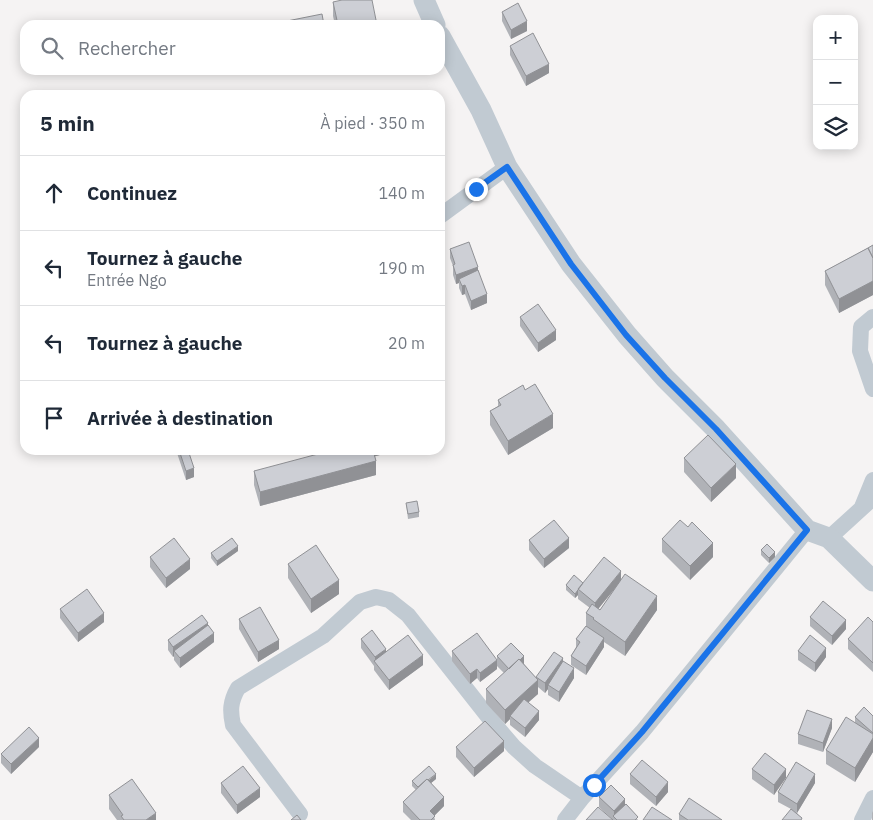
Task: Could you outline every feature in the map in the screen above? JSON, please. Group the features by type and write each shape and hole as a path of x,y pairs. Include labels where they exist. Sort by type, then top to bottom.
{"street":[{"path":"424,0 433,20"},
{"path":"445,45 481,110 507,167 571,264 626,335 665,378 716,429 807,530 829,538 873,581"},
{"path":"445,212 507,167"},
{"path":"873,317 861,327 860,351 873,389"},
{"path":"829,538 868,503 873,480"},
{"path":"566,820 582,798 642,732 807,530"},
{"path":"300,814 233,726 230,712 232,699 238,688 323,636 360,602 376,597 388,600 408,615 514,747 535,766 582,798"},
{"path":"862,820 873,798"}],"building":[{"path":"342,0 372,0 376,20 337,20 333,2"},
{"path":"518,3 527,21 511,30 502,12"},
{"path":"322,14 323,20 292,20"},
{"path":"533,33 549,64 526,76 510,46"},
{"path":"469,242 478,267 456,275 450,249"},
{"path":"873,245 873,258 868,248"},
{"path":"868,248 873,258 873,281 839,299 825,271"},
{"path":"478,270 487,294 471,301 465,285 462,286 459,279"},
{"path":"538,304 556,330 538,343 520,317"},
{"path":"535,384 553,414 508,441 490,411 501,405 498,400 523,385 525,390"},
{"path":"708,435 736,464 711,488 684,458"},
{"path":"181,455 190,455 194,468 186,471"},
{"path":"314,455 374,455 376,461 260,492 254,471"},
{"path":"417,501 419,512 408,514 406,503"},
{"path":"554,520 569,538 544,559 529,540"},
{"path":"680,520 688,527 692,522 713,543 690,566 662,539"},
{"path":"174,538 190,559 166,578 150,557"},
{"path":"232,538 238,546 217,561 211,553"},
{"path":"767,544 775,552 769,558 761,550"},
{"path":"316,545 339,580 311,599 288,564"},
{"path":"604,557 621,571 595,603 578,589"},
{"path":"625,574 657,596 625,642 586,613 592,604 600,610"},
{"path":"574,575 583,583 575,594 566,585"},
{"path":"87,589 104,613 78,633 60,609"},
{"path":"823,601 846,620 832,636 810,617"},
{"path":"260,607 279,640 258,652 239,619"},
{"path":"202,615 208,623 173,647 168,640"},
{"path":"868,617 873,622 873,663 848,639"},
{"path":"208,625 214,633 180,658 174,651"},
{"path":"586,626 604,638 586,666 571,656 580,642 576,639"},
{"path":"372,630 386,649 375,657 361,639"},
{"path":"477,633 497,660 480,673 477,669 470,674 452,651"},
{"path":"408,635 423,655 389,680 374,661"},
{"path":"810,635 826,648 815,663 798,651"},
{"path":"511,643 524,656 509,669 497,656"},
{"path":"554,652 563,658 545,683 536,677"},
{"path":"519,659 538,680 505,710 486,689"},
{"path":"563,661 574,668 559,692 548,685"},
{"path":"524,699 539,711 525,728 510,716"},
{"path":"864,707 873,716 873,733 855,717"},
{"path":"807,710 832,719 823,743 798,734"},
{"path":"846,717 873,734 873,738 855,768 826,750"},
{"path":"485,721 504,741 474,768 456,747"},
{"path":"29,727 39,738 11,764 1,754"},
{"path":"765,753 786,769 774,785 752,769"},
{"path":"642,760 668,782 656,797 630,774"},
{"path":"796,762 815,774 797,804 778,792"},
{"path":"243,766 260,788 237,805 221,783"},
{"path":"429,766 436,774 418,787 412,781"},
{"path":"132,779 156,813 146,820 124,820 121,816 123,815 109,795"},
{"path":"427,779 444,797 430,811 435,816 431,820 420,820 403,802"},
{"path":"611,785 625,799 614,811 599,797"},
{"path":"689,798 722,820 688,820 679,814"},
{"path":"626,804 638,817 635,820 617,820 613,816"},
{"path":"598,807 613,820 586,820"},
{"path":"652,807 672,820 643,820"},
{"path":"791,809 802,818 801,820 782,820"},
{"path":"297,815 301,820 291,820"}],"route":[{"path":"476,189 507,167 571,264 626,335 665,378 716,429 807,530 642,732 594,785"}]}
